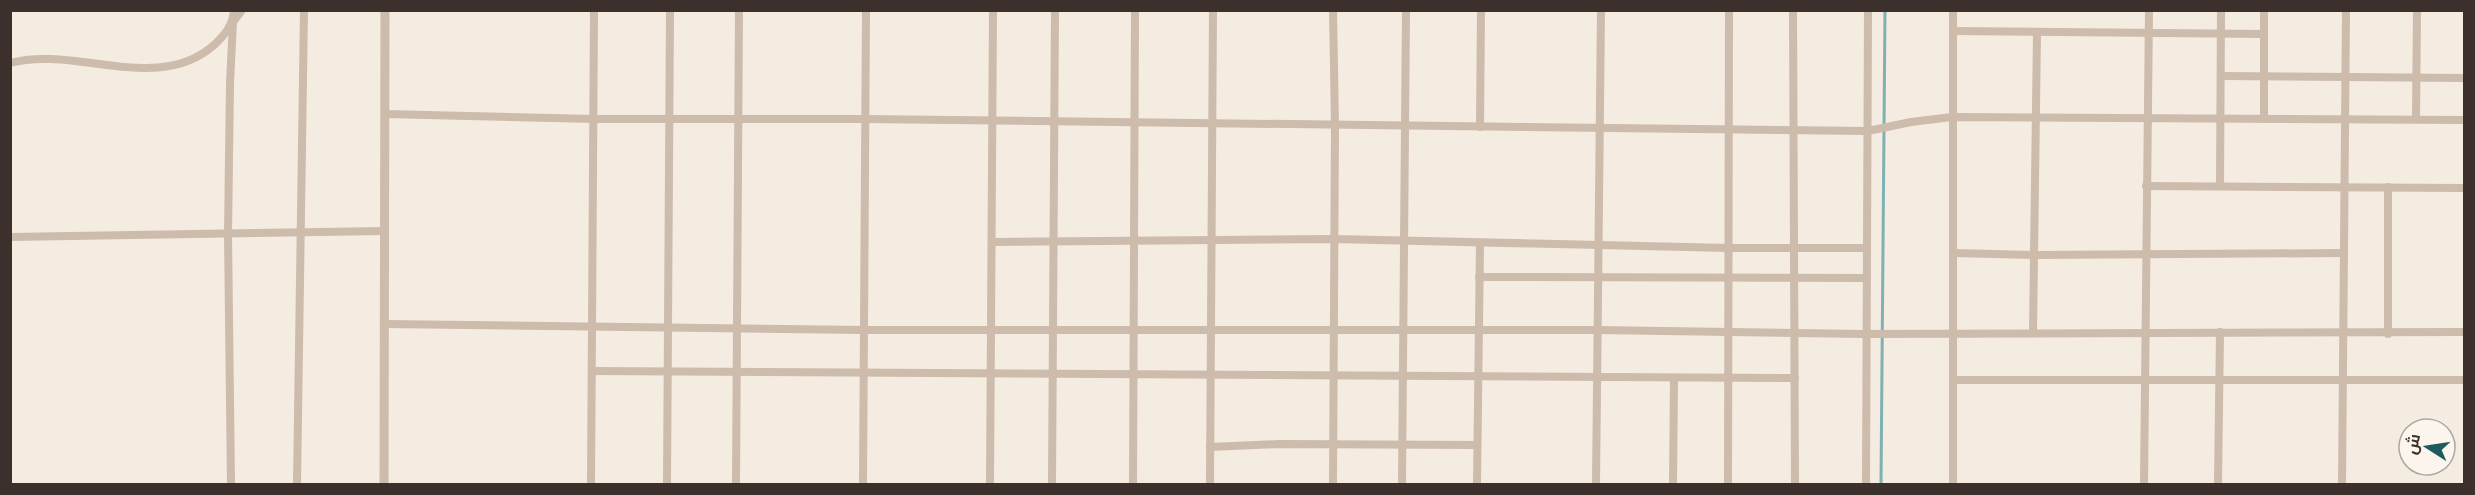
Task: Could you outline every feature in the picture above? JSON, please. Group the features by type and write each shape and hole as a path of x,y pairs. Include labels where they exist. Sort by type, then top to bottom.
{"street":[{"path":"231,484 228,234 234,10"},
{"path":"10,63 54,59 129,68 160,67 184,62 203,55 221,39 242,10"},
{"path":"297,484 304,10"},
{"path":"384,484 385,10"},
{"path":"591,484 594,10"},
{"path":"667,484 670,10"},
{"path":"736,484 739,10"},
{"path":"863,484 866,10"},
{"path":"990,484 993,10"},
{"path":"1053,484 1055,10"},
{"path":"1133,484 1135,10"},
{"path":"1210,484 1213,10"},
{"path":"1333,10 1335,126 1333,484"},
{"path":"1402,484 1406,10"},
{"path":"1480,10 1480,127"},
{"path":"1596,484 1601,10"},
{"path":"1728,10 1728,484"},
{"path":"1793,10 1795,484"},
{"path":"1866,484 1865,334 1869,10"},
{"path":"1953,10 1953,484"},
{"path":"2144,484 2149,10"},
{"path":"2220,186 2221,10"},
{"path":"2264,10 2264,119"},
{"path":"2342,484 2346,10"},
{"path":"2415,119 2417,10"},
{"path":"1953,31 2265,34"},
{"path":"2033,333 2037,32"},
{"path":"2221,76 2464,78"},
{"path":"385,114 738,120 864,119 1868,131 1911,122 1952,117 2464,120"},
{"path":"2146,186 2464,188"},
{"path":"2388,187 2388,333"},
{"path":"10,237 384,231"},
{"path":"993,242 1335,239 1729,248 1867,248"},
{"path":"1477,484 1480,243"},
{"path":"1953,253 2035,255 2344,253"},
{"path":"1479,277 1867,278"},
{"path":"384,324 1053,331 1135,329 1598,330 1865,334 2464,332"},
{"path":"2218,484 2220,332"},
{"path":"593,370 1795,378"},
{"path":"1673,484 1674,378"},
{"path":"1953,380 2464,380"},
{"path":"1210,447 1477,446"}],"waterway":[{"path":"1881,484 1885,10"}]}
